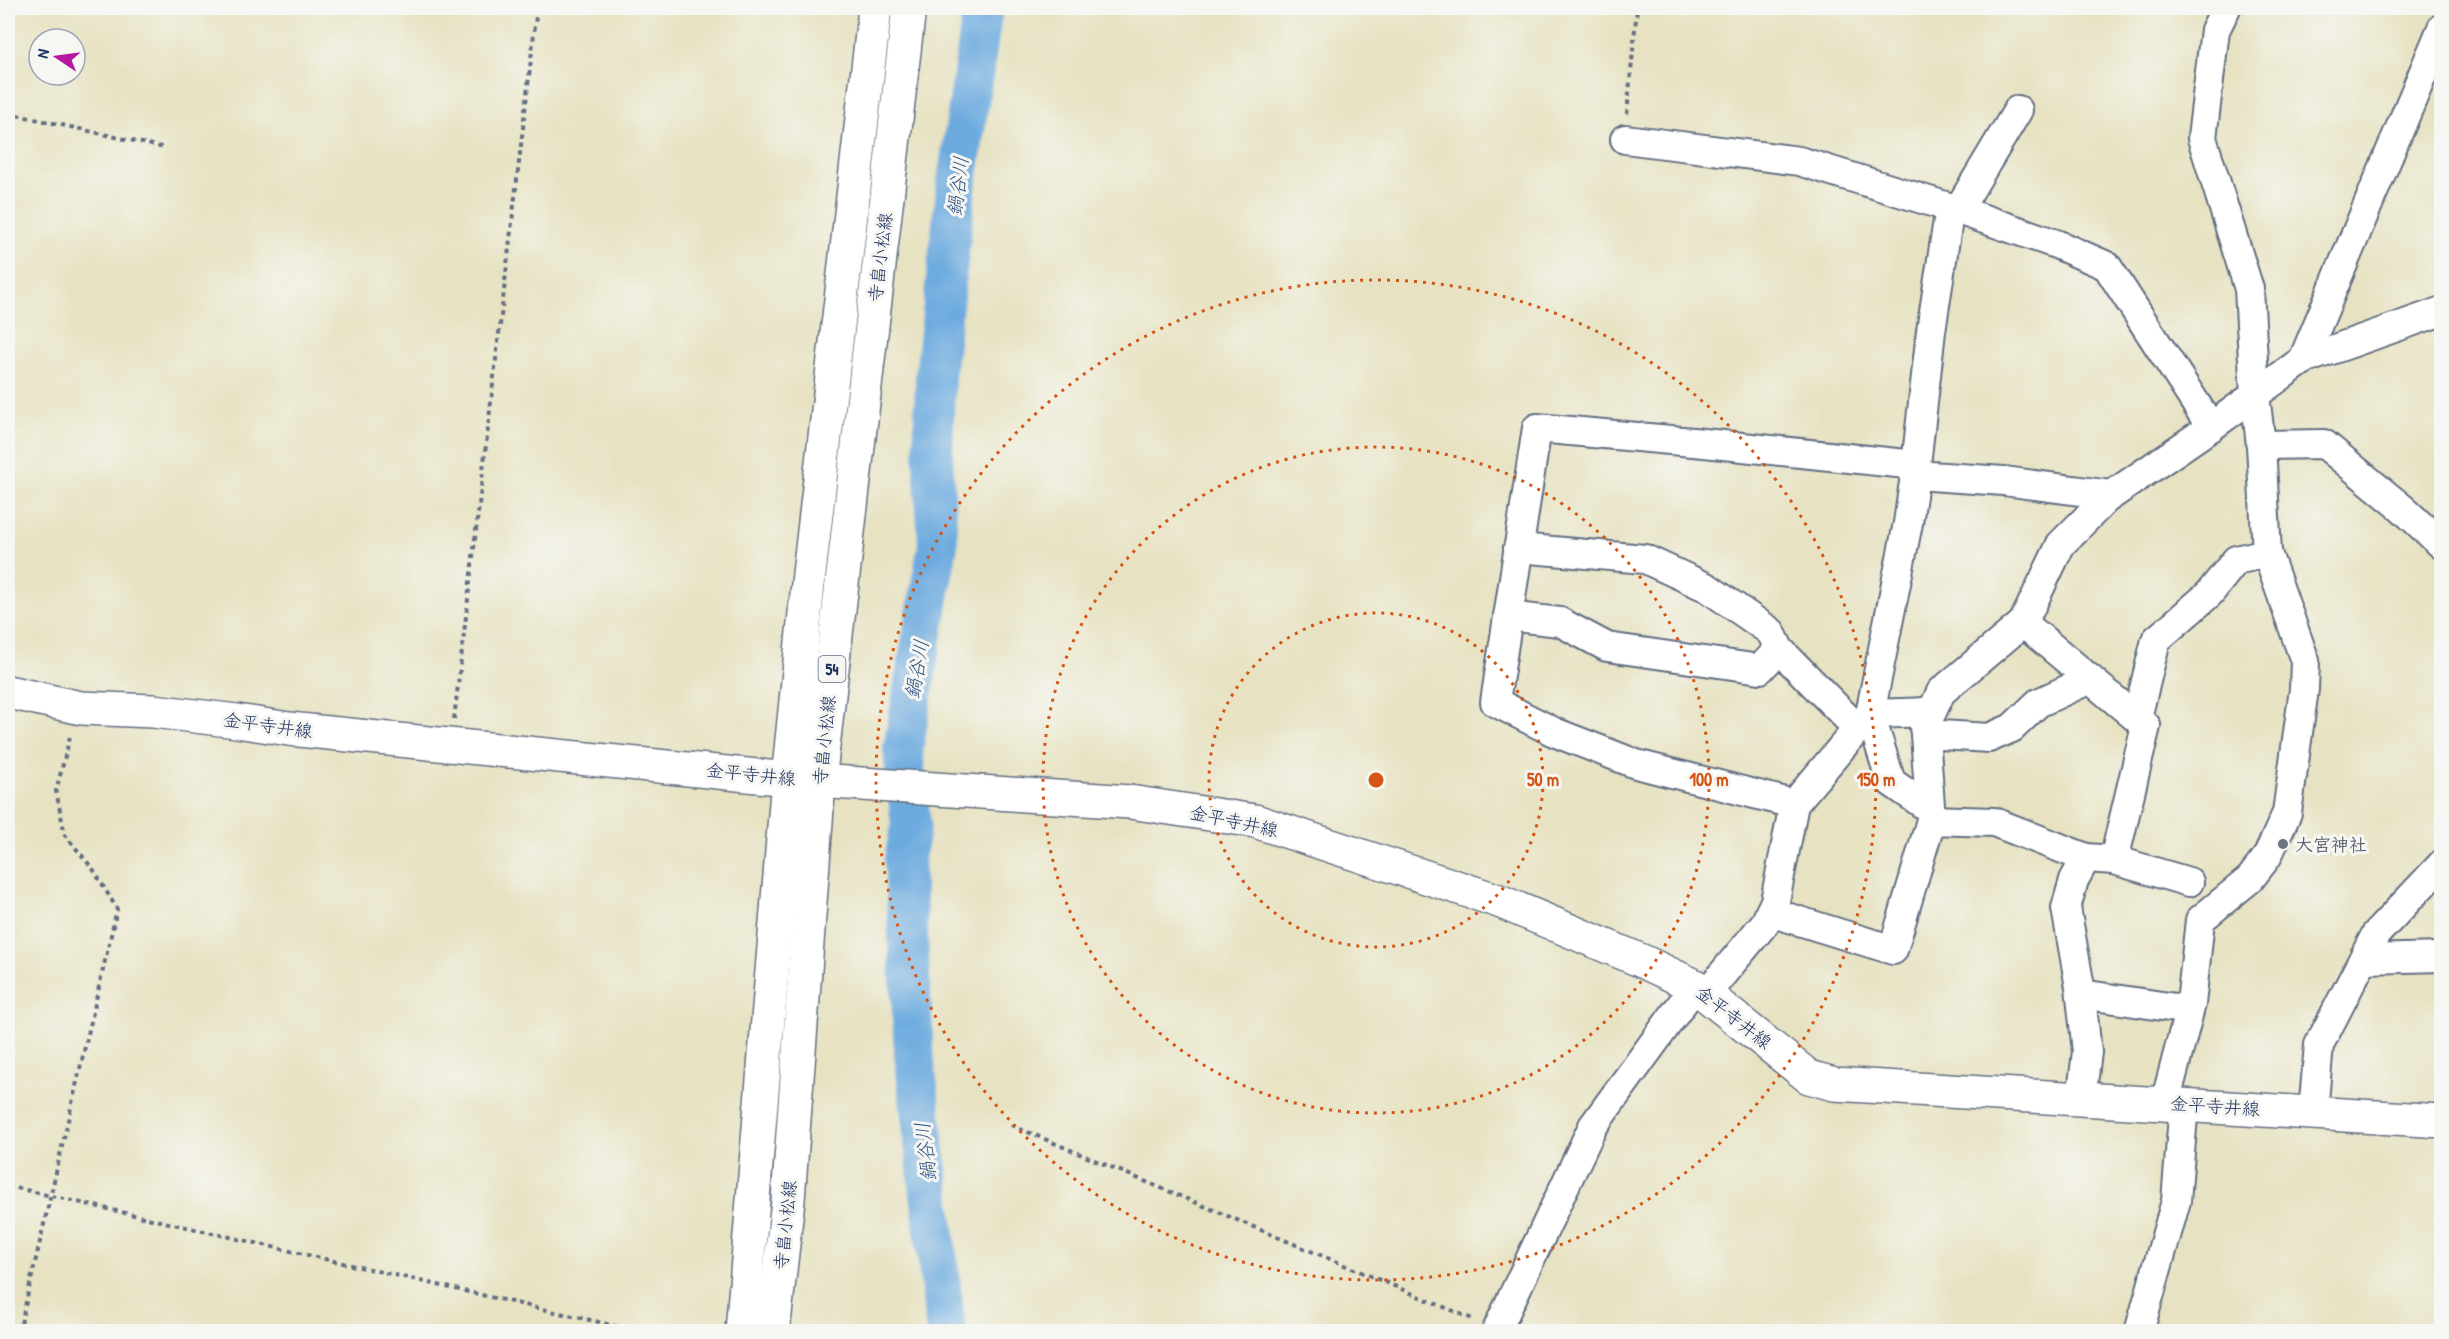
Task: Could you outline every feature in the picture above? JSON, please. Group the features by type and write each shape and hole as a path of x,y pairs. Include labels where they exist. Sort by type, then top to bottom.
{"main road":[{"name":"寺畠小松線","path":"773,1332 788,1200 804,780 809,574 875,8"},
{"name":"寺畠小松線","path":"742,1332 804,780 909,8"},
{"name":"金平寺井線","path":"8,692 81,708 153,711 237,720 289,729 804,780 1130,802 1255,821 1499,901 1700,990 1809,1077 1834,1084 2442,1121"}],"street":[{"path":"2200,920 2250,879 2267,857 2287,813 2304,689 2305,661 2267,552 2248,289 2202,138 2215,30 2226,8"},
{"path":"2303,360 2442,28"},
{"path":"1497,1330 1593,1126 1700,990 1765,923 1775,901 1794,804 1864,722 1908,523 1931,331 1954,209 2018,110"},
{"path":"1625,139 1799,161 1954,209 2056,244 2107,266 2211,427"},
{"path":"1770,912 1893,950 1930,814 1923,723 1932,712 1941,692 2023,623 2061,544 2110,495 2211,427 2303,360 2442,311"},
{"path":"1794,804 1636,764 1554,732 1495,702 1537,428 1704,443 2110,495"},
{"path":"2261,446 2324,444 2402,508 2442,545"},
{"path":"1518,548 1645,559 1708,588 1771,632 1779,649 1864,722 1891,782 1930,814 1995,822 2086,858 2114,860 2229,896"},
{"path":"2137,718 2156,640 2209,594 2236,560 2267,552"},
{"path":"1508,616 1560,622 1607,647 1760,669 1779,649"},
{"path":"2023,623 2146,726 2114,860"},
{"path":"1864,722 1923,723 1989,738 2012,728 2038,703 2090,680"},
{"path":"2081,1100 2087,1052 2081,994 2066,908 2074,880 2086,858"},
{"path":"2313,1112 2319,1045 2376,934 2442,864"},
{"path":"2139,1332 2176,1201 2174,1103 2200,920 2189,882"},
{"path":"2364,959 2442,957"},
{"path":"2081,994 2189,1010"}],"path":[{"path":"451,746 537,8"},
{"path":"1625,139 1637,8"},
{"path":"8,113 165,148"},
{"path":"19,1332 117,909 93,869 65,836 56,791 73,727 81,708"},
{"path":"1011,1125 1497,1330"},
{"path":"8,1186 642,1332"}],"waterway":[{"name":"鍋谷川","path":"946,1332 914,1054 904,859 911,825 903,750 938,544 933,459 935,377 956,189 983,8"}],"place":[{"name":"大宮神社","path":"2283,844"}]}
